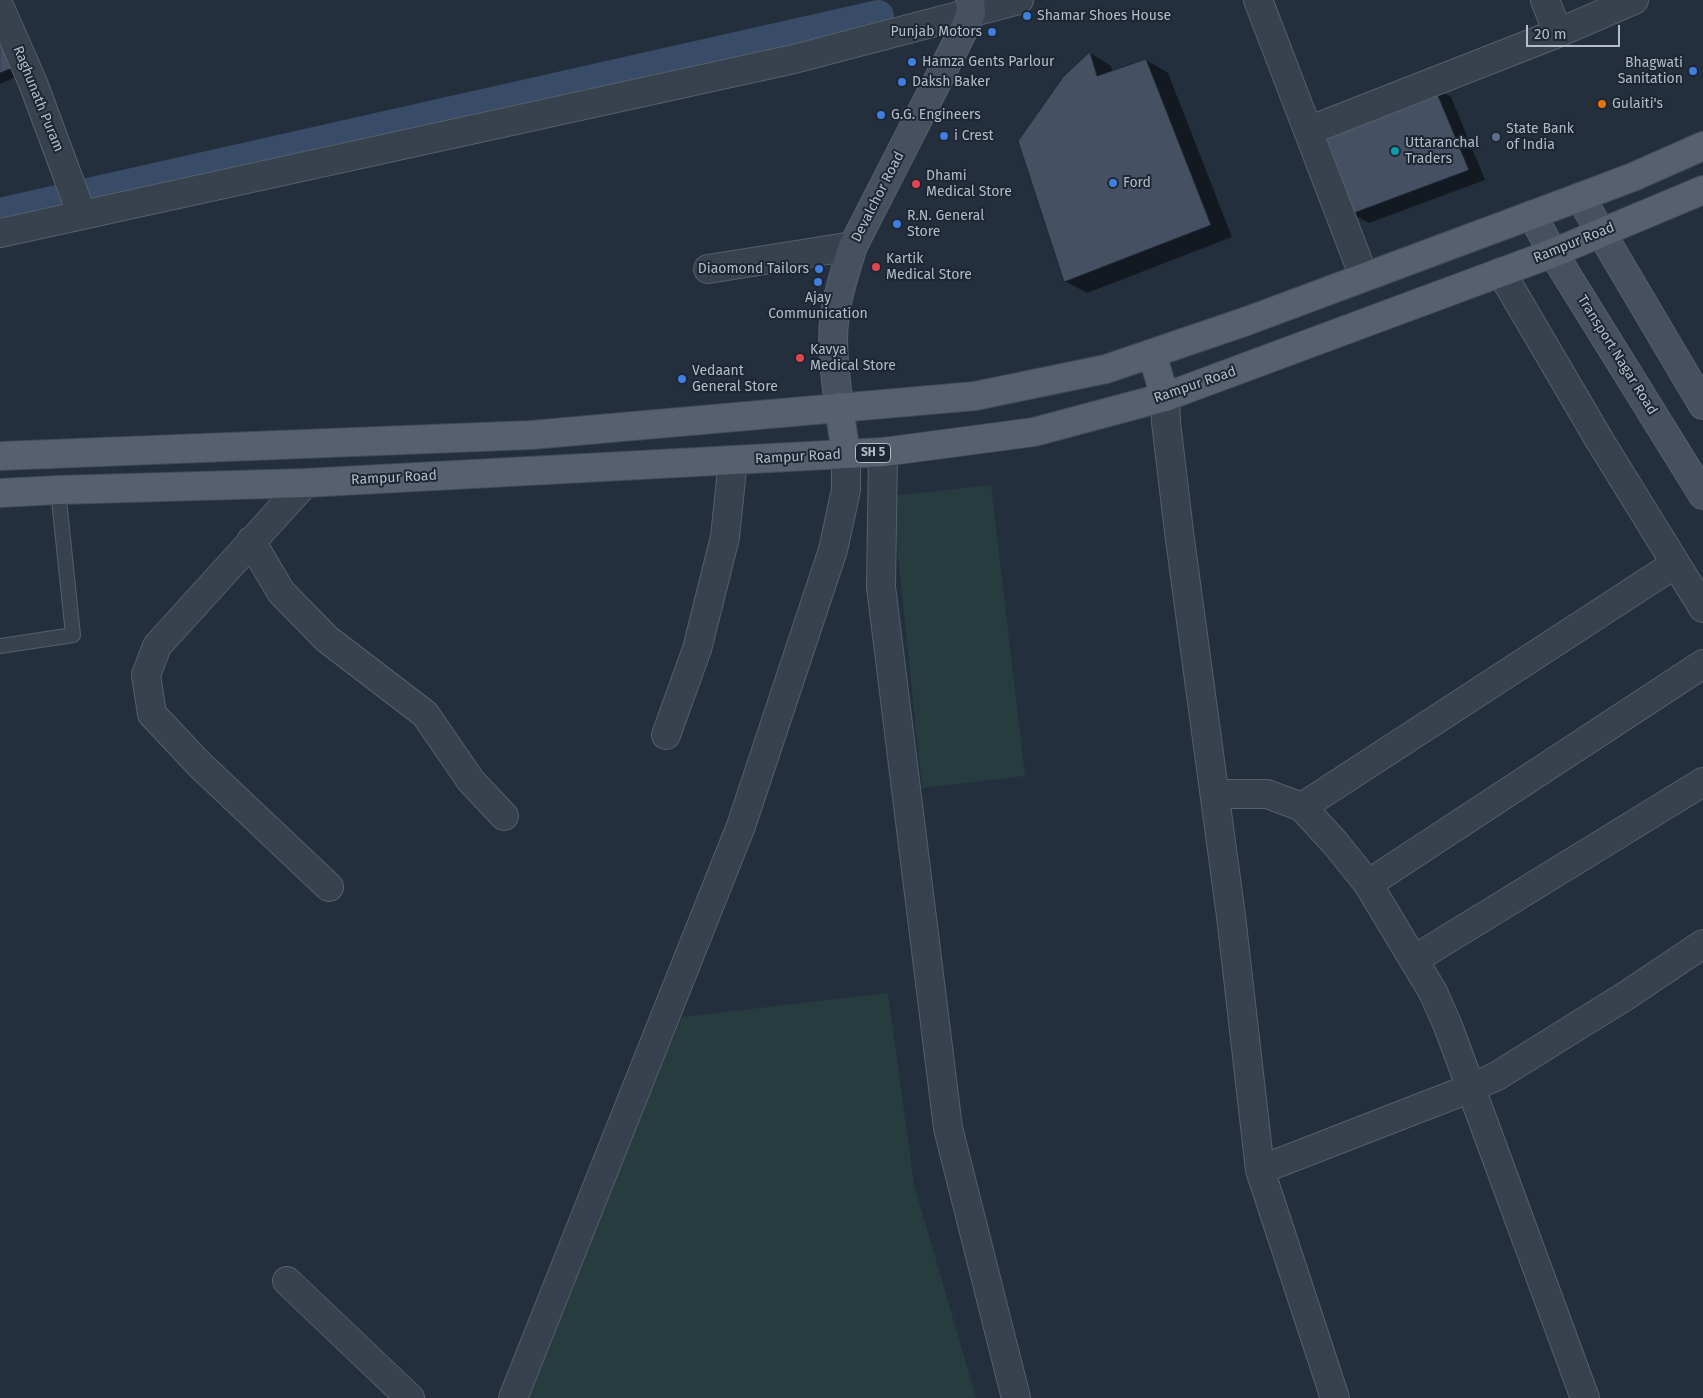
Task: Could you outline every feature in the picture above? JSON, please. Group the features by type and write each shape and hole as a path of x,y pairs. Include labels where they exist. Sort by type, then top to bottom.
{"main road":[{"name":"Devalchor Road","path":"840,407 834,360 834,314 853,246 970,6"},
{"path":"0,456 531,435 975,396 1106,369 1152,354 1247,321 1633,177 1703,146"},
{"name":"Rampur Road","path":"0,493 305,482 883,452 1034,432 1165,397 1553,253 1703,190"},
{"path":"1580,197 1703,404"},
{"name":"Transport Nagar Road","path":"1532,215 1553,253 1703,495"},
{"path":"1152,354 1165,397"},
{"path":"840,407 846,454"}],"street":[{"path":"0,233 78,203 331,162 794,58 970,6 1019,0"},
{"path":"1258,0 1364,277"},
{"path":"1546,0 1558,33"},
{"path":"1308,131 1558,33 1634,0"},
{"name":"Raghunath Puram","path":"0,8 34,83 78,203"},
{"path":"708,269 853,246"},
{"path":"1501,272 1600,441 1703,608"},
{"path":"1165,397 1166,422 1180,532 1216,794 1260,1170 1335,1398"},
{"path":"883,452 881,587 948,1128 1016,1398"},
{"path":"513,1398 741,826 833,550 846,490 846,454"},
{"path":"666,735 697,649 725,537 733,460"},
{"path":"305,482 157,646 146,675 152,714 198,763 329,887"},
{"path":"251,541 281,592 327,639 424,714 471,781 504,816"},
{"path":"1302,807 1675,564"},
{"path":"1368,884 1703,664"},
{"path":"1415,959 1703,782"},
{"path":"1216,794 1267,794 1302,807 1336,844 1368,884 1415,959 1434,992 1585,1398"},
{"path":"1260,1170 1471,1088 1497,1076 1627,995 1703,944"},
{"path":"287,1281 392,1392"}],"lane":[{"path":"0,646 73,635 58,490"}],"green space":[{"path":"991,485 1025,776 922,788 892,496"},
{"path":"888,993 914,1184 976,1398 529,1398 599,1212 682,1017"}],"building":[{"path":"0,40 12,68 0,73"},
{"name":"Ford","path":"1090,52 1097,76 1146,59 1211,225 1064,282 1018,141 1063,77"},
{"name":"Uttaranchal Traders","path":"1434,86 1469,170 1351,214 1322,132"}],"waterway":[{"path":"0,214 878,16"}],"place":[{"name":"Shamar Shoes House","path":"1027,16"},
{"name":"Punjab Motors","path":"992,32"},
{"name":"Hamza Gents Parlour","path":"912,62"},
{"name":"Bhagwati Sanitation","path":"1693,71"},
{"name":"Daksh Baker","path":"902,82"},
{"name":"Gulaiti's","path":"1602,104"},
{"name":"G.G. Engineers","path":"881,115"},
{"name":"i Crest","path":"944,136"},
{"name":"State Bank of India","path":"1496,137"},
{"name":"Uttaranchal Traders","path":"1395,151"},
{"name":"Ford","path":"1113,183"},
{"name":"Dhami Medical Store","path":"916,184"},
{"name":"R.N. General Store","path":"897,224"},
{"name":"Kartik Medical Store","path":"876,267"},
{"name":"Diaomond Tailors","path":"819,269"},
{"name":"Ajay Communication","path":"818,282"},
{"name":"Kavya Medical Store","path":"800,358"},
{"name":"Vedaant General Store","path":"682,379"}]}
